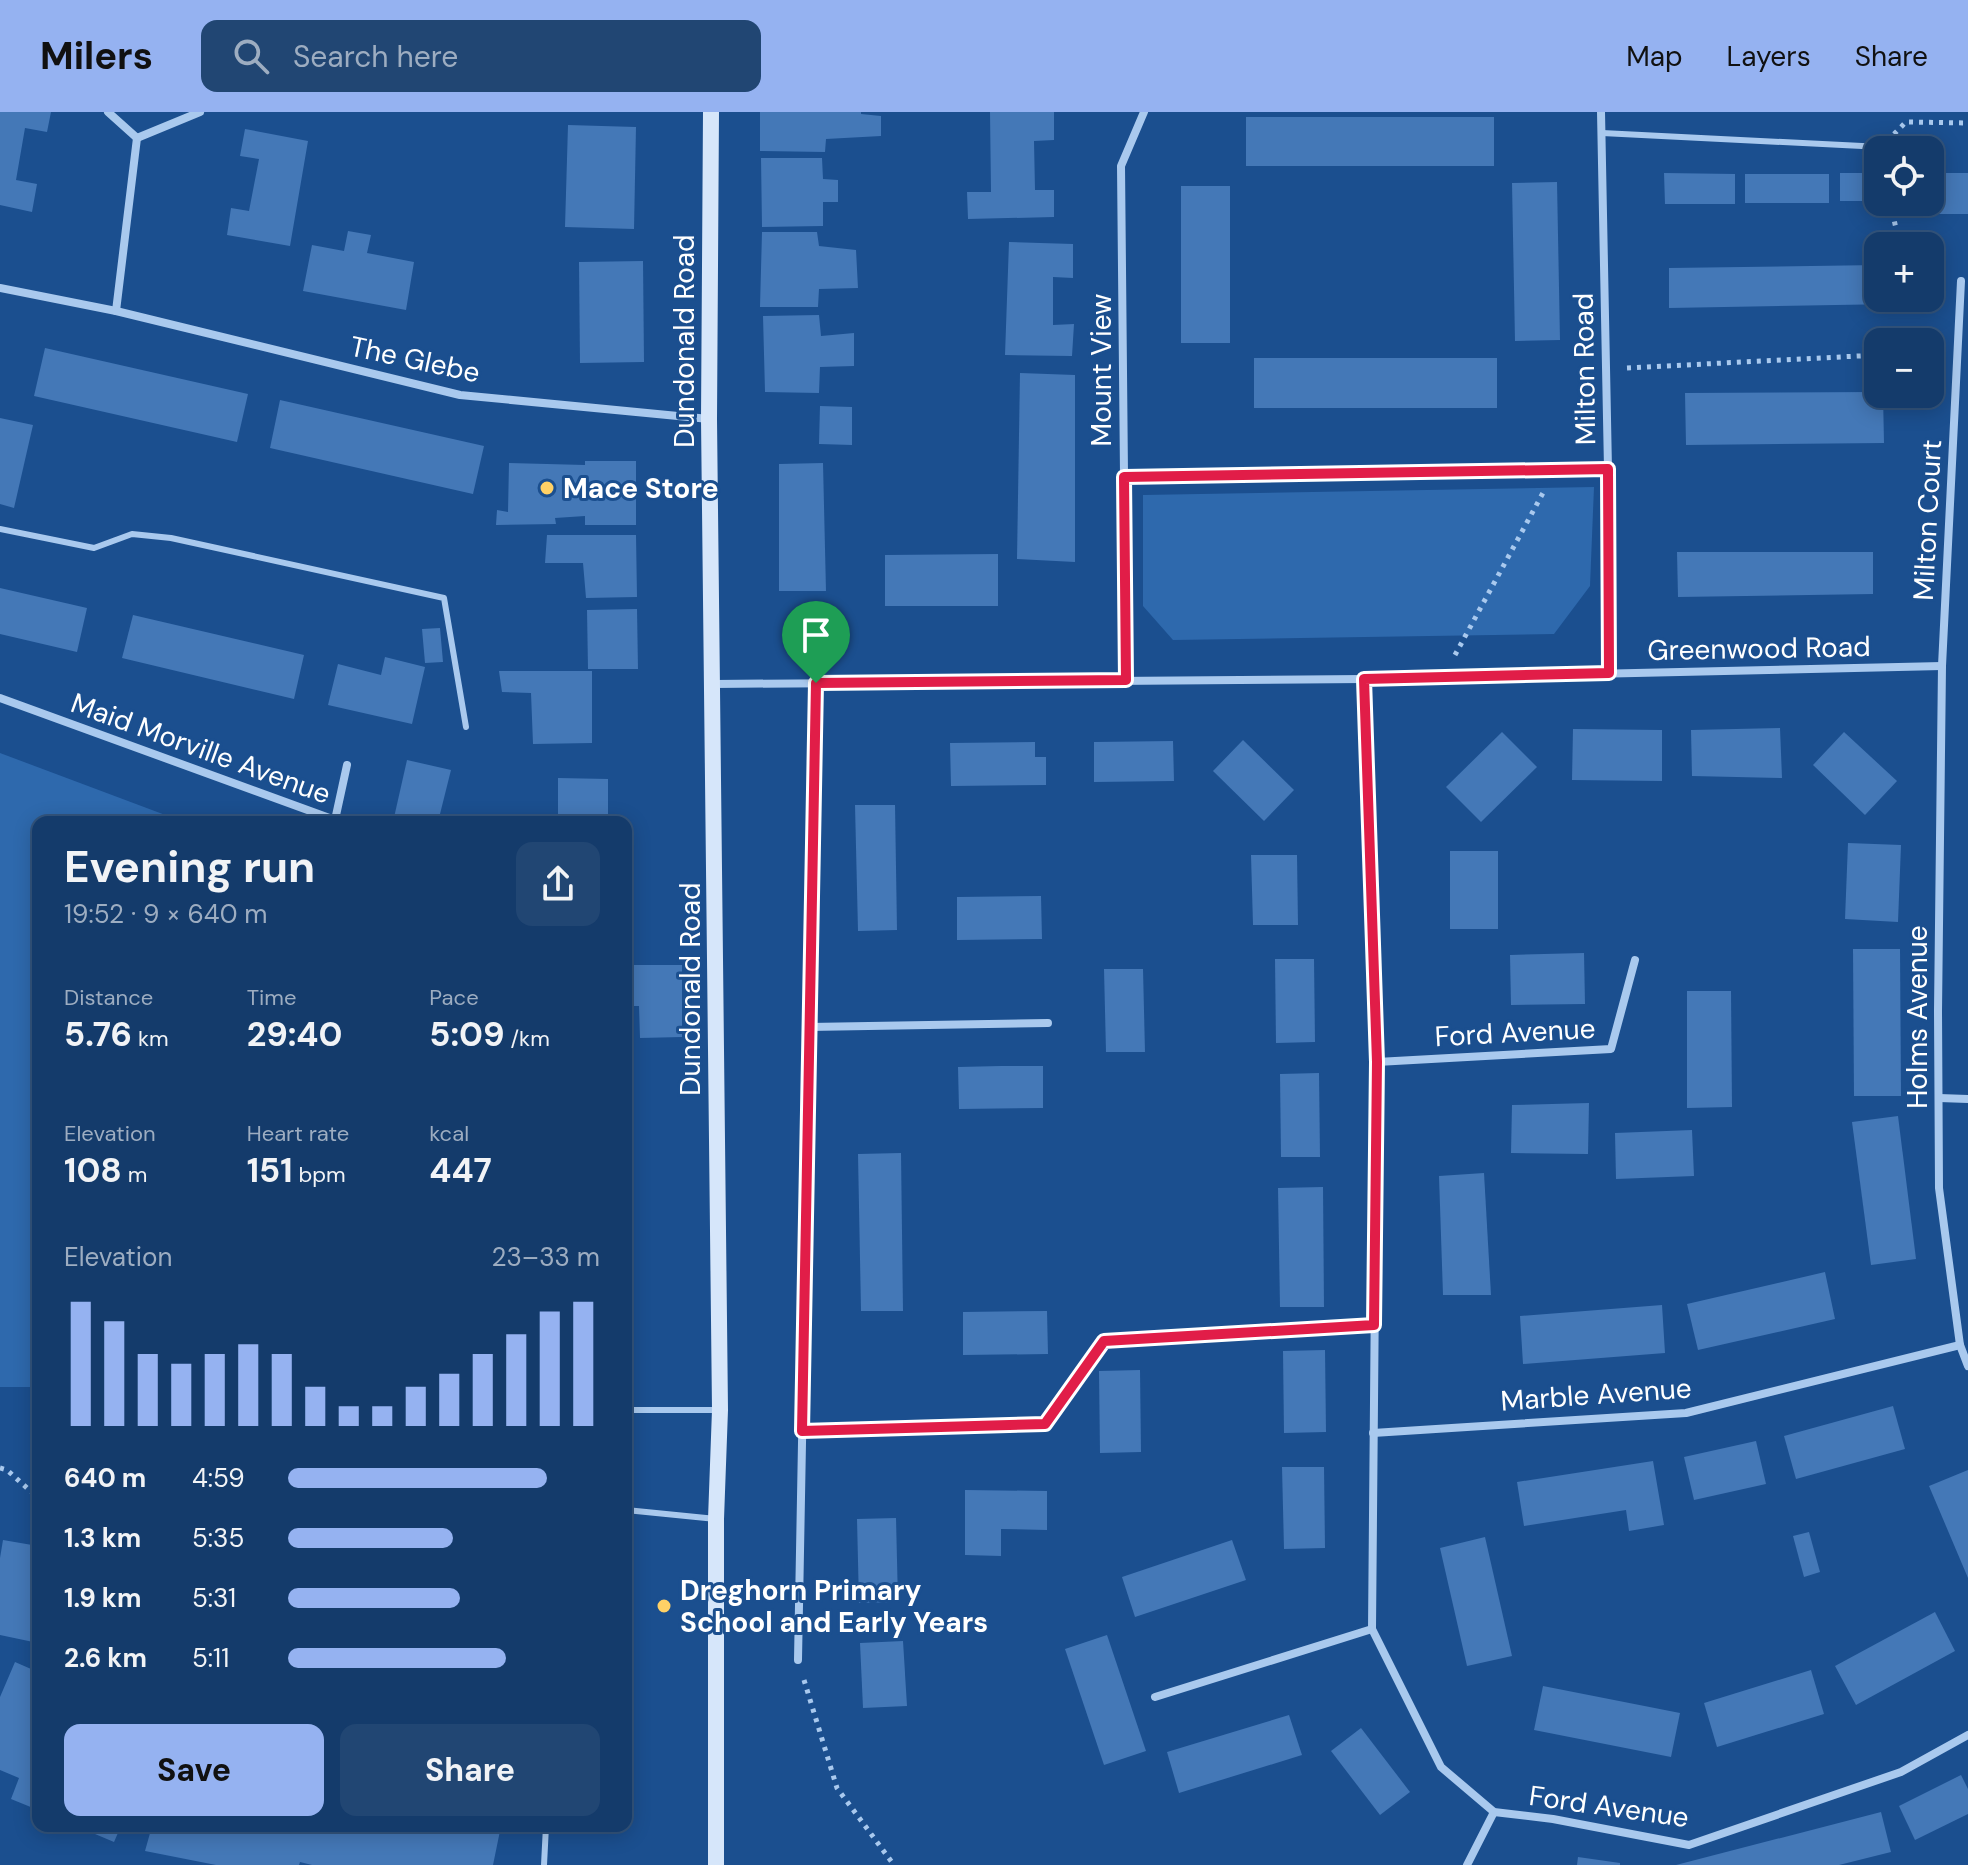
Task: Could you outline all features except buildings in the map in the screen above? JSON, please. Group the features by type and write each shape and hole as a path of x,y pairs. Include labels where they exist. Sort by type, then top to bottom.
{"main road":[{"name":"Dundonald Road","path":"711,112 709,419 720,1410 716,1519 716,1865"}],"street":[{"path":"108,112 137,138"},
{"path":"137,138 200,112"},
{"name":"Mount View","path":"1126,680 1121,166 1144,112"},
{"name":"Milton Road","path":"1601,112 1609,673"},
{"path":"116,311 137,138"},
{"name":"Milton Court","path":"1942,666 1961,281"},
{"name":"The Glebe","path":"0,288 116,311 460,395 709,419"},
{"path":"1124,477 1608,469"},
{"name":"Greenwood Road","path":"714,684 1364,679 1942,666"},
{"name":"Holms Avenue","path":"1942,666 1939,1188 1960,1345 1968,1366"},
{"name":"Ford Avenue","path":"1364,679 1377,1062 1372,1629 1441,1767 1494,1812 1553,1819 1689,1845 1901,1772 1968,1735"},
{"path":"798,1660 816,683"},
{"name":"Maid Morville Avenue","path":"0,698 324,816"},
{"name":"Maid Morville Avenue","path":"336,816 347,765"},
{"name":"Ford Avenue","path":"1377,1062 1611,1049 1635,960"},
{"path":"809,1027 1048,1023"},
{"path":"1939,1098 1968,1099"},
{"name":"Marble Avenue","path":"1373,1433 1686,1413 1960,1345"},
{"path":"802,1431 1045,1424"},
{"path":"1155,1697 1372,1629"},
{"path":"1467,1865 1494,1812"}],"lane":[{"path":"1602,133 1864,146"},
{"path":"0,529 94,548 132,534 171,538 444,598 466,727"},
{"path":"632,1410 720,1410"},
{"path":"632,1511 716,1519"},
{"path":"544,1865 546,1832"}],"path":[{"path":"1893,136 1906,122 1968,123"},
{"path":"1606,369 1864,356"},
{"path":"1443,677 1555,470"},
{"path":"1045,1424 1104,1341 1374,1325"},
{"path":"0,1468 7,1470 32,1493"},
{"path":"798,1660 837,1788 894,1865"}],"shaded area":[{"path":"1594,487 1590,586 1554,634 1173,640 1143,606 1143,495"},
{"path":"0,753 168,816 32,816 32,1387 0,1387"}],"place":[{"name":"Mace Store","path":"547,488"},
{"name":"Dreghorn Primary School and Early Years","path":"664,1606"}],"route":[{"path":"1608,469 1609,673 1364,679 1377,1062 1374,1325 1104,1341 1045,1424 802,1431 816,683 1126,680 1124,477 1608,469"}]}
